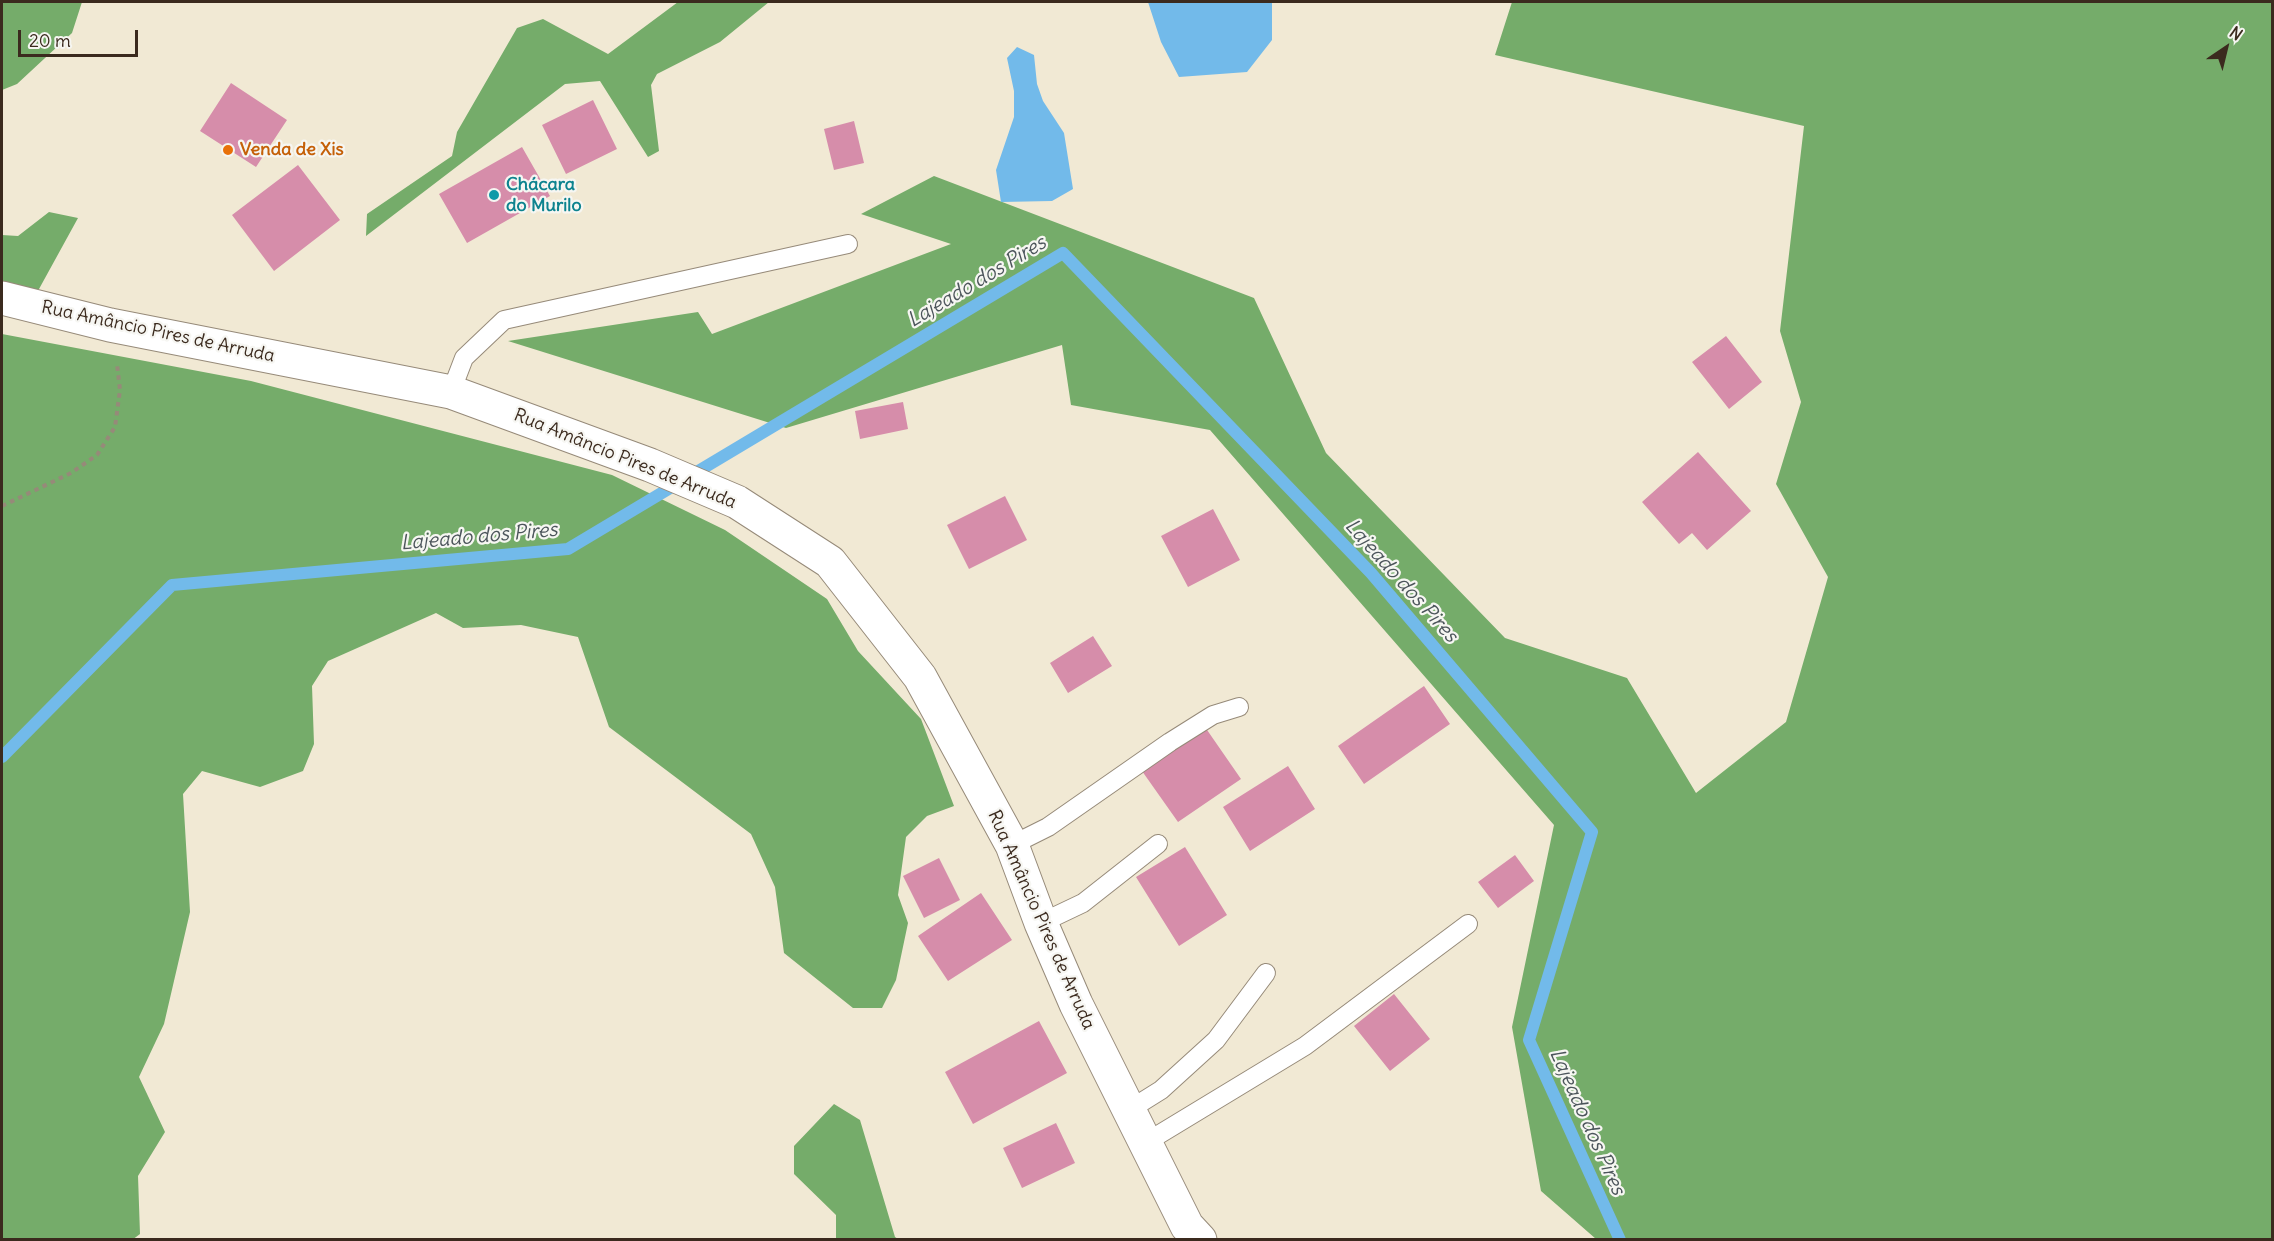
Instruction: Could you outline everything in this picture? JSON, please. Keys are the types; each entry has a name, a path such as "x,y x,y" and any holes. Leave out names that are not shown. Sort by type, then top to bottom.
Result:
{"street":[{"name":"Rua Amâncio Pires de Arruda","path":"2,298 110,325 451,392 650,465 737,502 830,562 920,677 1012,845 1041,923 1076,1004 1187,1226 1200,1239"}],"lane":[{"path":"451,392 464,358 504,320 848,244"},
{"path":"1012,845 1048,827 1170,742 1213,715 1239,707"},
{"path":"1041,923 1083,903 1158,844"},
{"path":"1145,1143 1305,1046 1468,924"},
{"path":"1129,1110 1161,1090 1216,1040 1266,973"}],"path":[{"path":"2,506 71,473 98,455 115,427 120,390 110,325"}],"green space":[{"path":"2,2 82,2 72,33 17,84 2,90"},
{"path":"678,2 769,2 720,42 657,74 651,85 659,151 648,157 600,81 565,84 366,236 367,214 452,156 457,132 517,28 543,19 608,54"},
{"path":"1512,2 2272,2 2272,1239 1596,1239 1541,1191 1512,1027 1554,825 1210,430 1071,405 1062,345 786,428 508,341 698,312 712,334 951,244 861,214 934,176 1254,298 1326,453 1505,638 1627,678 1696,793 1786,722 1828,577 1776,484 1801,402 1780,331 1804,126 1495,55"},
{"path":"49,212 78,218 39,289 24,293 2,281 2,235 18,236"},
{"path":"2,334 251,381 612,475 725,530 827,599 858,651 921,719 954,806 927,816 906,837 898,895 908,923 896,980 882,1008 853,1008 784,953 775,887 751,834 609,727 578,637 521,625 463,628 436,613 328,661 312,686 314,744 303,771 260,787 202,771 183,794 190,912 164,1024 139,1077 165,1132 138,1176 140,1234 132,1240 2,1239"},
{"path":"834,1104 860,1120 895,1237 898,1239 836,1239 836,1215 794,1174 794,1146"}],"water":[{"path":"1148,2 1272,2 1272,40 1247,72 1179,77 1161,42"},
{"path":"1017,47 1034,55 1037,84 1043,101 1064,133 1073,189 1052,201 1001,202 996,170 1014,117 1014,91 1007,58"}],"building":[{"path":"231,83 287,120 256,167 200,131"},
{"path":"593,100 617,149 566,174 542,125"},
{"path":"854,121 864,163 834,170 824,129"},
{"name":"Chácara do Murilo","path":"522,147 550,196 467,243 439,194"},
{"path":"298,165 340,220 274,271 232,215"},
{"path":"1726,336 1762,382 1729,409 1692,362"},
{"path":"903,402 908,429 860,439 855,411"},
{"path":"1698,452 1751,511 1707,550 1692,533 1679,544 1642,502"},
{"path":"1005,496 1027,540 969,569 947,525"},
{"path":"1213,509 1240,560 1188,587 1161,536"},
{"path":"1093,636 1112,666 1068,693 1050,663"},
{"path":"1424,686 1450,724 1364,784 1338,746"},
{"path":"1205,727 1241,779 1178,822 1142,771"},
{"path":"1288,766 1315,809 1250,851 1223,807"},
{"path":"1185,847 1227,915 1179,946 1136,877"},
{"path":"1515,855 1534,881 1498,908 1478,882"},
{"path":"939,858 960,900 924,918 903,876"},
{"path":"981,893 1012,940 948,981 918,936"},
{"path":"1394,994 1430,1039 1390,1071 1354,1026"},
{"path":"1039,1021 1067,1073 973,1124 945,1072"},
{"path":"1056,1123 1075,1163 1022,1188 1003,1148"}],"waterway":[{"name":"Lajeado dos Pires","path":"2,757 172,585 568,549 1063,253 1371,573 1592,832 1529,1040 1620,1240"}],"place":[{"name":"Venda de Xis","path":"228,150"},
{"name":"Chácara do Murilo","path":"494,195"}]}
